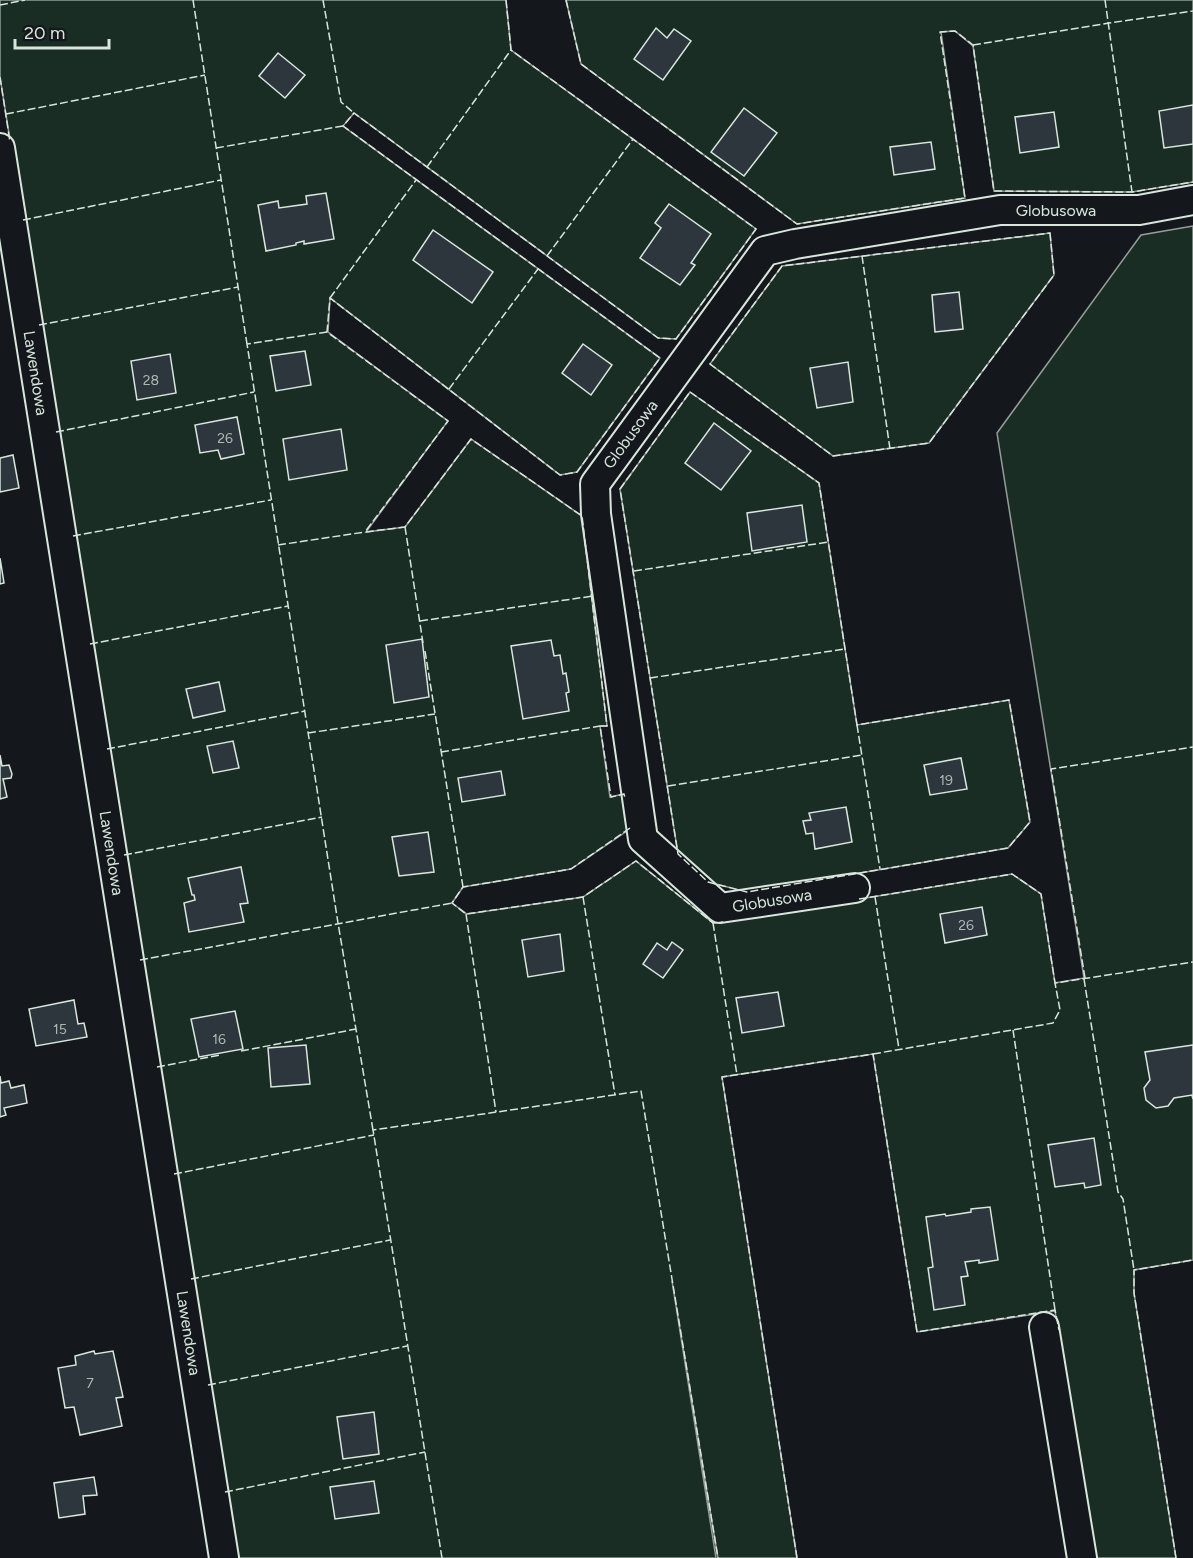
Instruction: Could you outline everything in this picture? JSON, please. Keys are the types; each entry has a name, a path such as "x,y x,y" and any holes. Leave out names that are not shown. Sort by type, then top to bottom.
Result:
{"street":[{"name":"Lawendowa","path":"0,148 224,1558"},
{"name":"Globusowa","path":"855,888 720,908 643,839 596,514 594,484 765,251 1000,210 1139,210 1193,200"},
{"path":"1044,1327 1082,1558"}],"green space":[{"path":"0,0 506,0 511,50 756,229 676,339 658,338 354,113 343,126 660,358 577,472 560,475 330,298 328,332 448,421 366,532 405,527 471,439 582,516 607,726 600,726 610,797 624,794 630,829 571,869 463,887 452,903 467,914 583,897 636,861 713,923 1012,874 1041,894 1055,983 1084,978 997,433 1141,235 1193,226 1193,1260 1134,1270 1134,1293 1176,1558 1095,1558 1055,1311 917,1332 873,1054 722,1077 797,1558 718,1558 672,1281 716,1558 236,1558 0,77"},
{"path":"566,0 1193,0 1193,182 1132,192 994,191 973,46 955,31 941,32 965,198 797,224 581,64"},
{"path":"1050,233 1054,275 929,443 833,456 710,364 782,266"},
{"path":"690,392 819,483 857,725 1009,700 1030,822 1008,848 747,892 708,882 678,854 620,489"}],"building":[{"path":"656,28 667,38 674,29 691,41 663,80 634,59"},
{"path":"278,53 305,75 285,98 259,76"},
{"path":"1193,105 1193,144 1164,148 1159,111"},
{"path":"744,108 777,133 744,176 711,152"},
{"path":"1054,112 1059,147 1020,153 1015,117"},
{"path":"931,142 935,169 894,175 890,147"},
{"path":"326,193 334,239 304,244 304,241 296,245 266,251 258,205 278,201 279,208 307,204 306,196"},
{"path":"669,204 711,234 691,263 695,265 680,285 640,258 661,228 655,223"},
{"path":"433,230 493,272 472,303 413,260"},
{"path":"959,292 963,329 935,332 932,295"},
{"path":"583,344 612,365 591,395 562,373"},
{"path":"305,351 311,385 276,391 270,356"},
{"path":"170,354 176,393 137,400 131,361"},
{"path":"848,362 853,402 817,408 810,368"},
{"path":"237,417 244,454 221,459 218,450 200,453 195,425"},
{"path":"714,423 751,451 721,490 685,463"},
{"path":"341,429 347,470 289,480 283,439"},
{"path":"13,455 19,488 0,492 0,458"},
{"path":"802,505 807,542 752,551 747,513"},
{"path":"0,558 4,583 0,584"},
{"path":"422,639 429,697 394,703 386,645"},
{"path":"551,640 554,656 560,655 563,674 566,673 569,711 523,719 511,646"},
{"path":"219,682 225,711 193,718 186,689"},
{"path":"233,741 239,768 213,773 207,746"},
{"path":"0,755 2,766 9,765 12,774 11,778 3,779 7,797 0,799"},
{"path":"961,758 967,789 930,795 924,765"},
{"path":"501,771 505,795 462,802 458,778"},
{"path":"846,807 852,842 815,849 813,833 806,834 803,821 811,820 809,813"},
{"path":"428,832 434,872 399,876 392,837"},
{"path":"241,867 248,903 240,904 244,922 189,932 184,903 195,900 188,878"},
{"path":"982,907 987,935 945,943 940,914"},
{"path":"560,934 564,971 528,977 522,940"},
{"path":"672,942 683,950 663,978 643,964 657,943 667,950"},
{"path":"778,992 784,1026 742,1033 736,998"},
{"path":"74,1000 78,1024 84,1023 87,1037 36,1046 29,1009"},
{"path":"235,1011 243,1049 199,1057 191,1019"},
{"path":"306,1045 310,1084 271,1087 268,1048"},
{"path":"1193,1045 1193,1099 1192,1095 1174,1098 1168,1106 1156,1108 1146,1100 1144,1088 1150,1080 1145,1052"},
{"path":"0,1076 1,1083 9,1081 11,1088 24,1085 27,1103 4,1108 6,1115 0,1117"},
{"path":"1094,1138 1101,1185 1085,1188 1084,1183 1055,1187 1048,1145"},
{"path":"990,1207 998,1260 979,1263 979,1260 965,1262 968,1276 961,1277 965,1305 934,1310 928,1268 933,1267 926,1217 945,1214 946,1216 971,1212 971,1209"},
{"path":"94,1351 95,1354 113,1351 123,1397 116,1398 122,1426 80,1435 74,1407 65,1408 58,1368 76,1365 75,1356"},
{"path":"374,1412 379,1454 343,1459 337,1417"},
{"path":"94,1477 97,1495 83,1496 85,1514 59,1518 54,1483"},
{"path":"374,1481 379,1513 335,1519 330,1487"}],"fence":[{"path":"0,5 25,0"},
{"path":"193,0 247,344"},
{"path":"323,0 341,102 354,113"},
{"path":"506,0 511,50 756,229 676,339 658,338 354,113 343,126 660,358 577,472 560,475 330,298 327,332 448,421 365,532 405,527 471,439 582,516 607,726 600,726 611,797 624,794 625,798"},
{"path":"566,0 581,64 797,224 965,198 940,32 955,31 973,45 994,191 1132,192 1193,182"},
{"path":"1105,0 1132,192"},
{"path":"973,45 1193,11"},
{"path":"427,167 511,50"},
{"path":"6,114 205,75"},
{"path":"0,77 10,142"},
{"path":"216,148 343,126"},
{"path":"547,256 633,139"},
{"path":"23,220 221,180"},
{"path":"330,298 416,180"},
{"path":"1050,233 1054,275 929,443 833,456 710,364 782,266 1050,233"},
{"path":"862,256 890,449"},
{"path":"449,389 538,269"},
{"path":"39,325 238,287"},
{"path":"327,332 247,344 373,1130"},
{"path":"56,432 254,392"},
{"path":"690,392 819,483 857,725 1009,700 1030,822 1008,848 747,892 708,882 678,854 620,489 690,392"},
{"path":"73,536 271,500"},
{"path":"405,527 423,643"},
{"path":"278,545 365,532"},
{"path":"634,571 829,542"},
{"path":"420,621 593,596"},
{"path":"90,644 288,606"},
{"path":"650,678 845,649"},
{"path":"425,651 463,887"},
{"path":"107,749 305,711"},
{"path":"308,733 435,714"},
{"path":"857,725 880,869"},
{"path":"441,752 600,726"},
{"path":"1085,978 1051,769 1193,747"},
{"path":"668,786 862,755"},
{"path":"124,855 322,817"},
{"path":"630,828 571,869 463,887 452,903 466,914 583,897 636,861 713,923 723,922"},
{"path":"859,899 1012,874 1041,894 1055,983 1193,962"},
{"path":"583,897 615,1095"},
{"path":"875,897 899,1049"},
{"path":"140,960 452,903"},
{"path":"466,914 496,1112"},
{"path":"713,923 737,1075"},
{"path":"1084,979 1118,1192 1123,1199 1134,1270"},
{"path":"873,1054 1053,1023 1060,1010 1055,983"},
{"path":"241,1051 356,1029"},
{"path":"1013,1030 1055,1310"},
{"path":"797,1558 722,1077 873,1054 917,1332 1055,1310 1059,1330"},
{"path":"157,1067 220,1055"},
{"path":"442,1558 373,1130 641,1091 718,1558"},
{"path":"174,1174 374,1135"},
{"path":"191,1279 390,1240"},
{"path":"1176,1558 1134,1293 1134,1270 1193,1260"},
{"path":"208,1385 407,1346"},
{"path":"225,1492 425,1452"}]}
